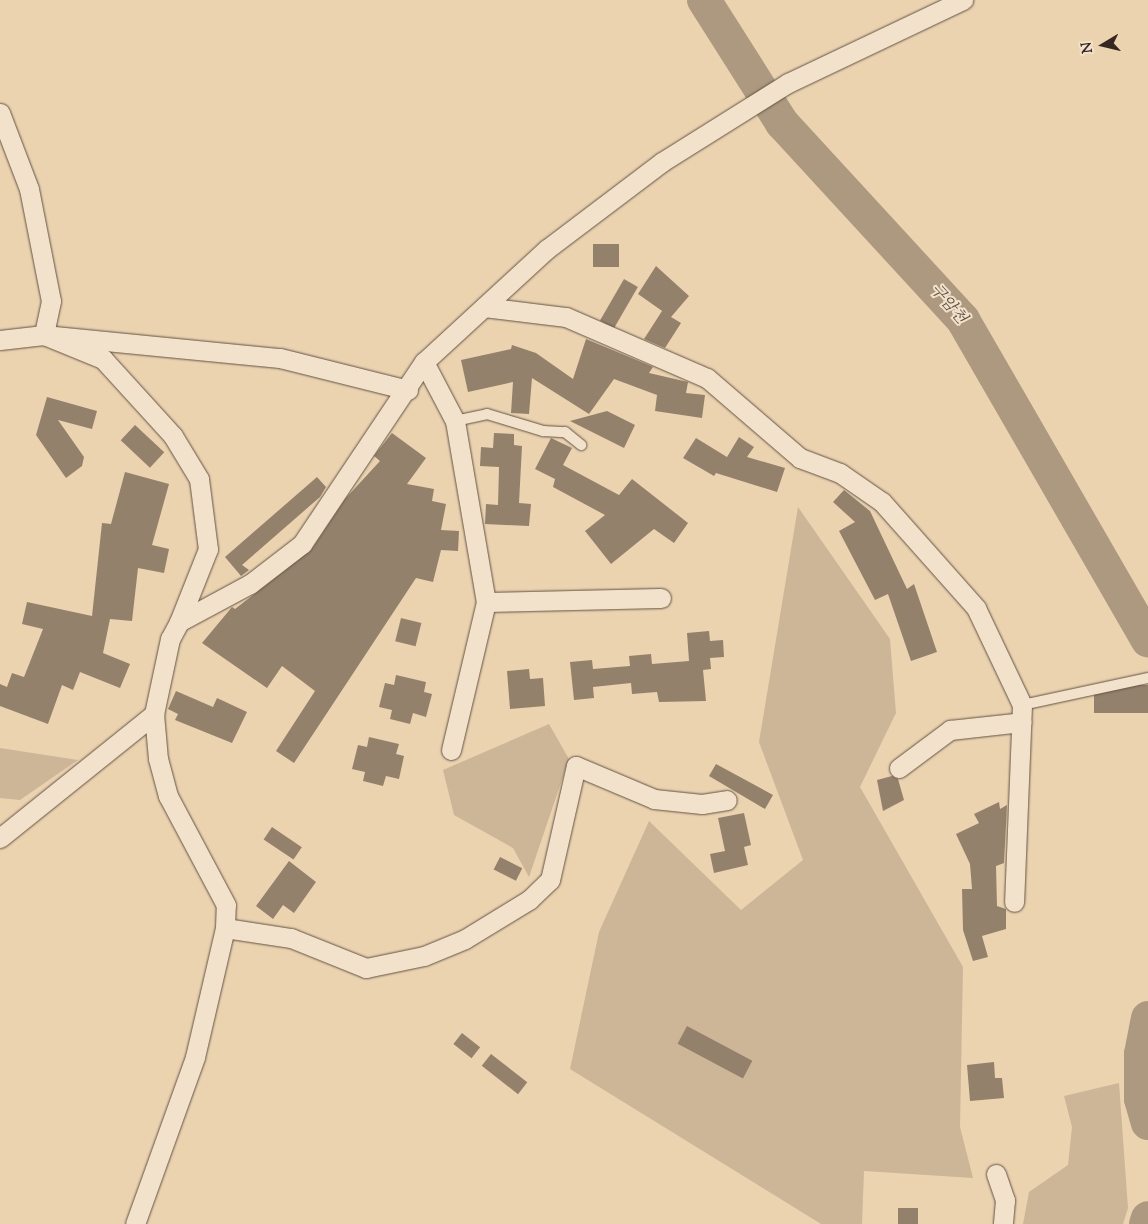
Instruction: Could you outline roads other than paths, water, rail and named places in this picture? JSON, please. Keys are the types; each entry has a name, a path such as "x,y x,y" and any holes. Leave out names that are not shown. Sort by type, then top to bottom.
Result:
{"street":[{"path":"179,622 250,584 302,544 408,390 424,362 547,249 662,162 788,83 963,0"},
{"path":"0,113 31,198 51,301 44,334"},
{"path":"484,307 566,317 707,378 800,458 840,474 882,502 976,608 1022,714 1014,902"},
{"path":"44,334 103,359 173,436 199,480 208,548 179,622 170,639 154,714 158,759 168,796 223,898 225,928 195,1057 136,1224"},
{"path":"0,340 44,334 280,358 408,390"},
{"path":"424,362 455,420 486,602 450,750"},
{"path":"486,602 662,598"},
{"path":"0,838 154,714"},
{"path":"899,768 950,730 1022,714"},
{"path":"225,928 291,938 366,968 424,956 465,939 529,900 550,880 576,766 654,799 702,804 727,800"},
{"path":"996,1174 1005,1200 1003,1224"}],"lane":[{"path":"455,420 487,414 543,431 565,432 581,445"},
{"path":"1022,714 1148,678"}],"waterway":[{"name":"구암천","path":"704,0 782,123 963,320 1148,640"},
{"name":"구암천","path":"1148,1018 1141,1054 1141,1099 1148,1123"},
{"name":"구암천","path":"1143,1043 1148,1043"},
{"name":"구암천","path":"1146,1224 1148,1218"}]}
